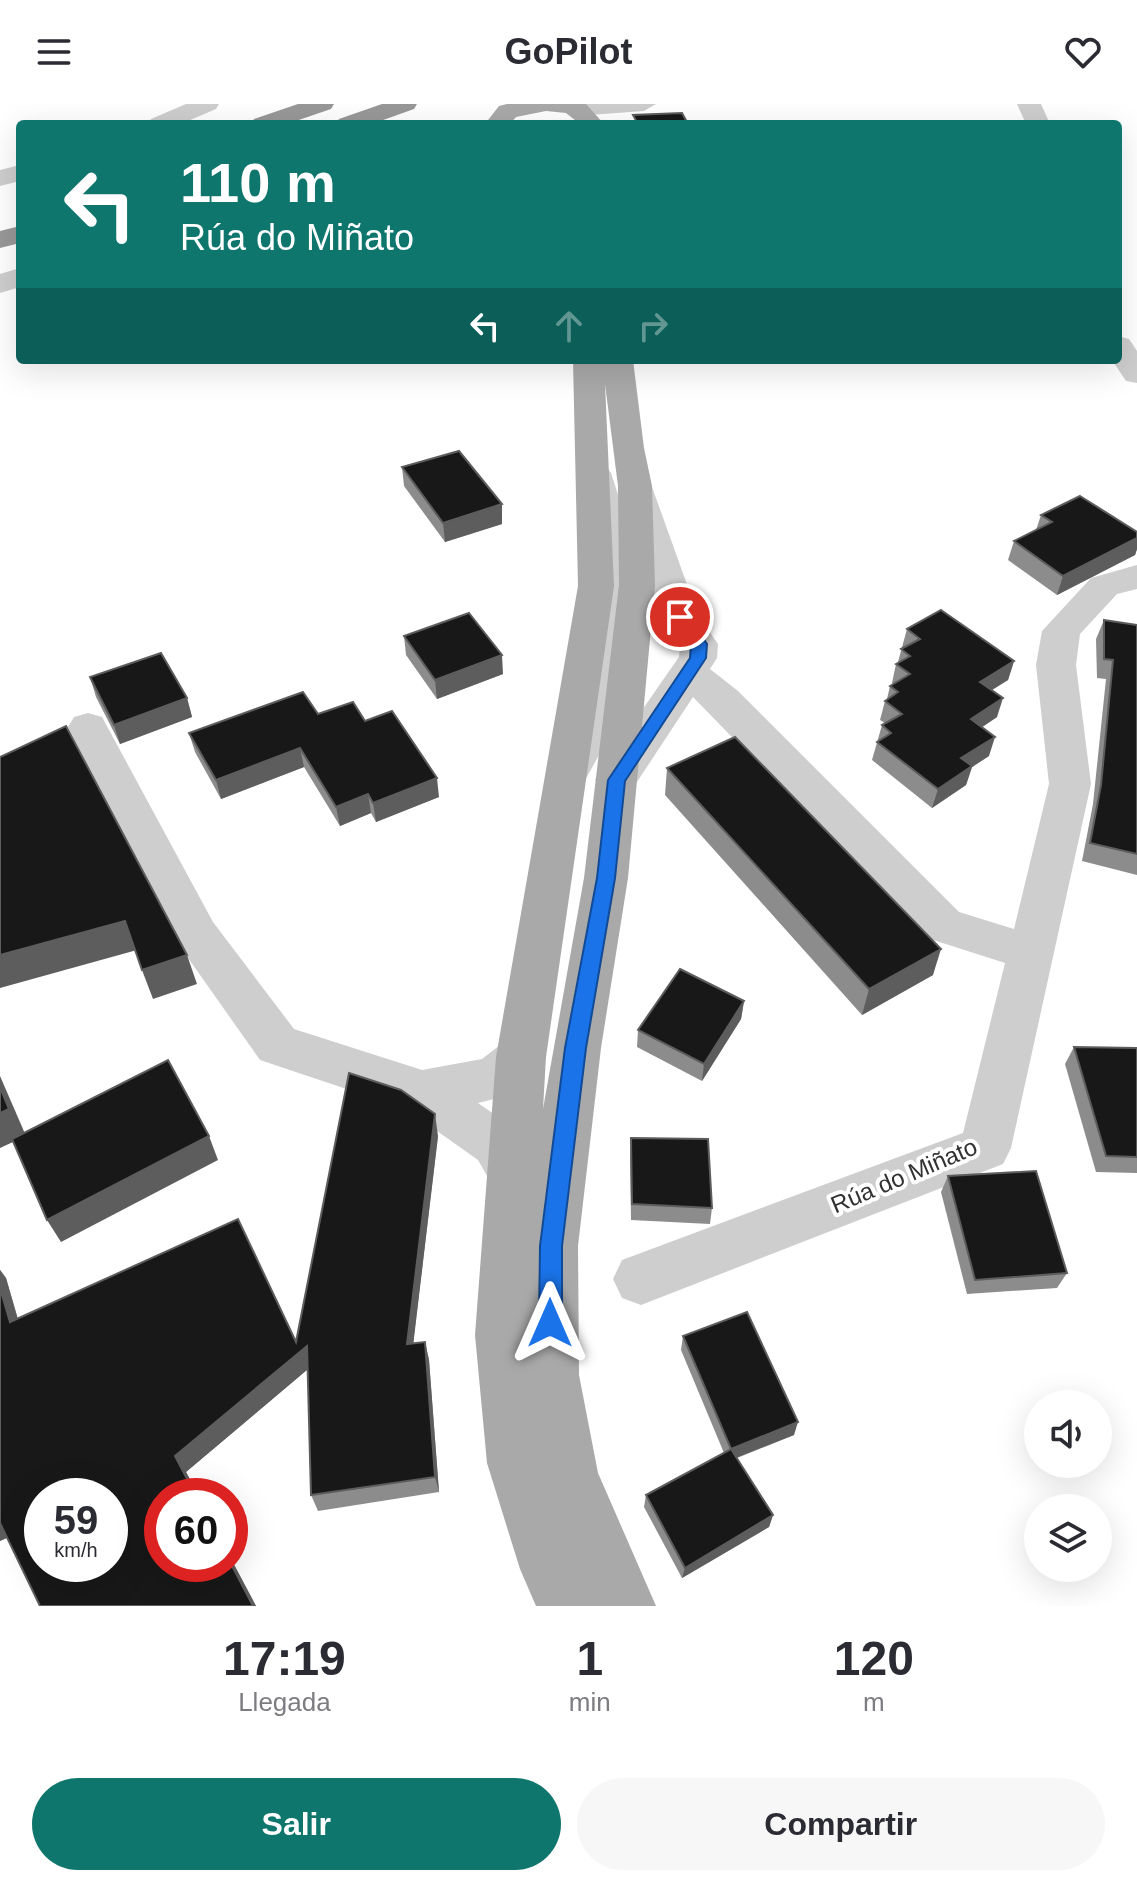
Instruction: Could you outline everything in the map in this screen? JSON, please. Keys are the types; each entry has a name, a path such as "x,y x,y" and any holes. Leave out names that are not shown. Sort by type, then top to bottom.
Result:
{"highway":[{"path":"275,120 322,104"},
{"path":"359,120 405,104"}],"main road":[{"path":"499,120 518,106 546,104 576,112"},
{"path":"569,1606 551,1569 517,1463 503,1335 521,1057 596,586 588,364"},
{"path":"618,364 627,448 635,486 637,585 623,613 616,679 616,780 606,878 576,1048 551,1246 550,1375 568,1473 600,1558 624,1606"}],"street":[{"path":"169,120 207,104"},
{"path":"576,112 605,112 644,104"},
{"path":"1122,351 1137,374"},
{"path":"592,467 615,541 623,613 680,617"},
{"path":"616,780 689,673 698,658 699,644 680,617 635,486"},
{"name":"Rúa do Miñato","path":"641,1279 985,1148 1070,784 1056,665 1061,631 1104,586 1137,577"},
{"path":"567,775 597,722 616,679 664,680 689,673"},
{"path":"689,673 724,701 943,925 1031,953"},
{"path":"88,727 197,935 277,1045 422,1092 496,1144 512,1171"},
{"path":"422,1092 494,1078 521,1057"}],"building":[{"path":"682,113 686,120 636,120 633,115"},
{"path":"459,451 502,504 443,523 402,467"},
{"path":"1080,496 1137,532 1137,538 1063,576 1014,541 1052,522 1041,515"},
{"path":"941,610 1014,661 980,682 1003,698 971,719 995,737 961,758 972,766 938,789 877,742 891,733 882,725 902,714 885,701 898,692 890,686 910,674 896,664 910,656 901,649 920,639 907,629"},
{"path":"469,613 502,655 435,680 404,636"},
{"path":"1104,620 1137,625 1137,854 1090,843 1101,785 1113,660 1104,659"},
{"path":"161,653 187,698 114,725 90,677"},
{"path":"303,692 318,714 353,702 365,721 392,711 437,778 373,803 368,794 336,807 300,748 216,780 189,733"},
{"path":"66,726 187,955 142,970 125,921 0,955 0,757"},
{"path":"735,737 941,949 869,989 667,768"},
{"path":"680,969 744,1001 704,1064 638,1030"},
{"path":"1074,1047 1137,1048 1137,1157 1106,1156"},
{"path":"168,1060 209,1136 47,1220 12,1139"},
{"path":"349,1073 401,1090 435,1114 407,1344 425,1342 435,1477 311,1495 307,1346 175,1456 187,1478 144,1478 144,1582 240,1582 253,1606 40,1606 28,1582 128,1582 128,1478 24,1478 24,1573 0,1523 0,1288 10,1322 238,1219 296,1342"},
{"path":"0,1087 9,1109 0,1113"},
{"path":"631,1138 708,1139 712,1208 632,1204"},
{"path":"1036,1171 1067,1273 975,1280 948,1176"},
{"path":"747,1312 798,1422 731,1449 683,1336"},
{"path":"731,1449 773,1515 685,1568 646,1495"}],"route":[{"path":"550,1323 551,1246 576,1048 606,878 616,780 634,758 698,658 699,644 680,617"}]}
